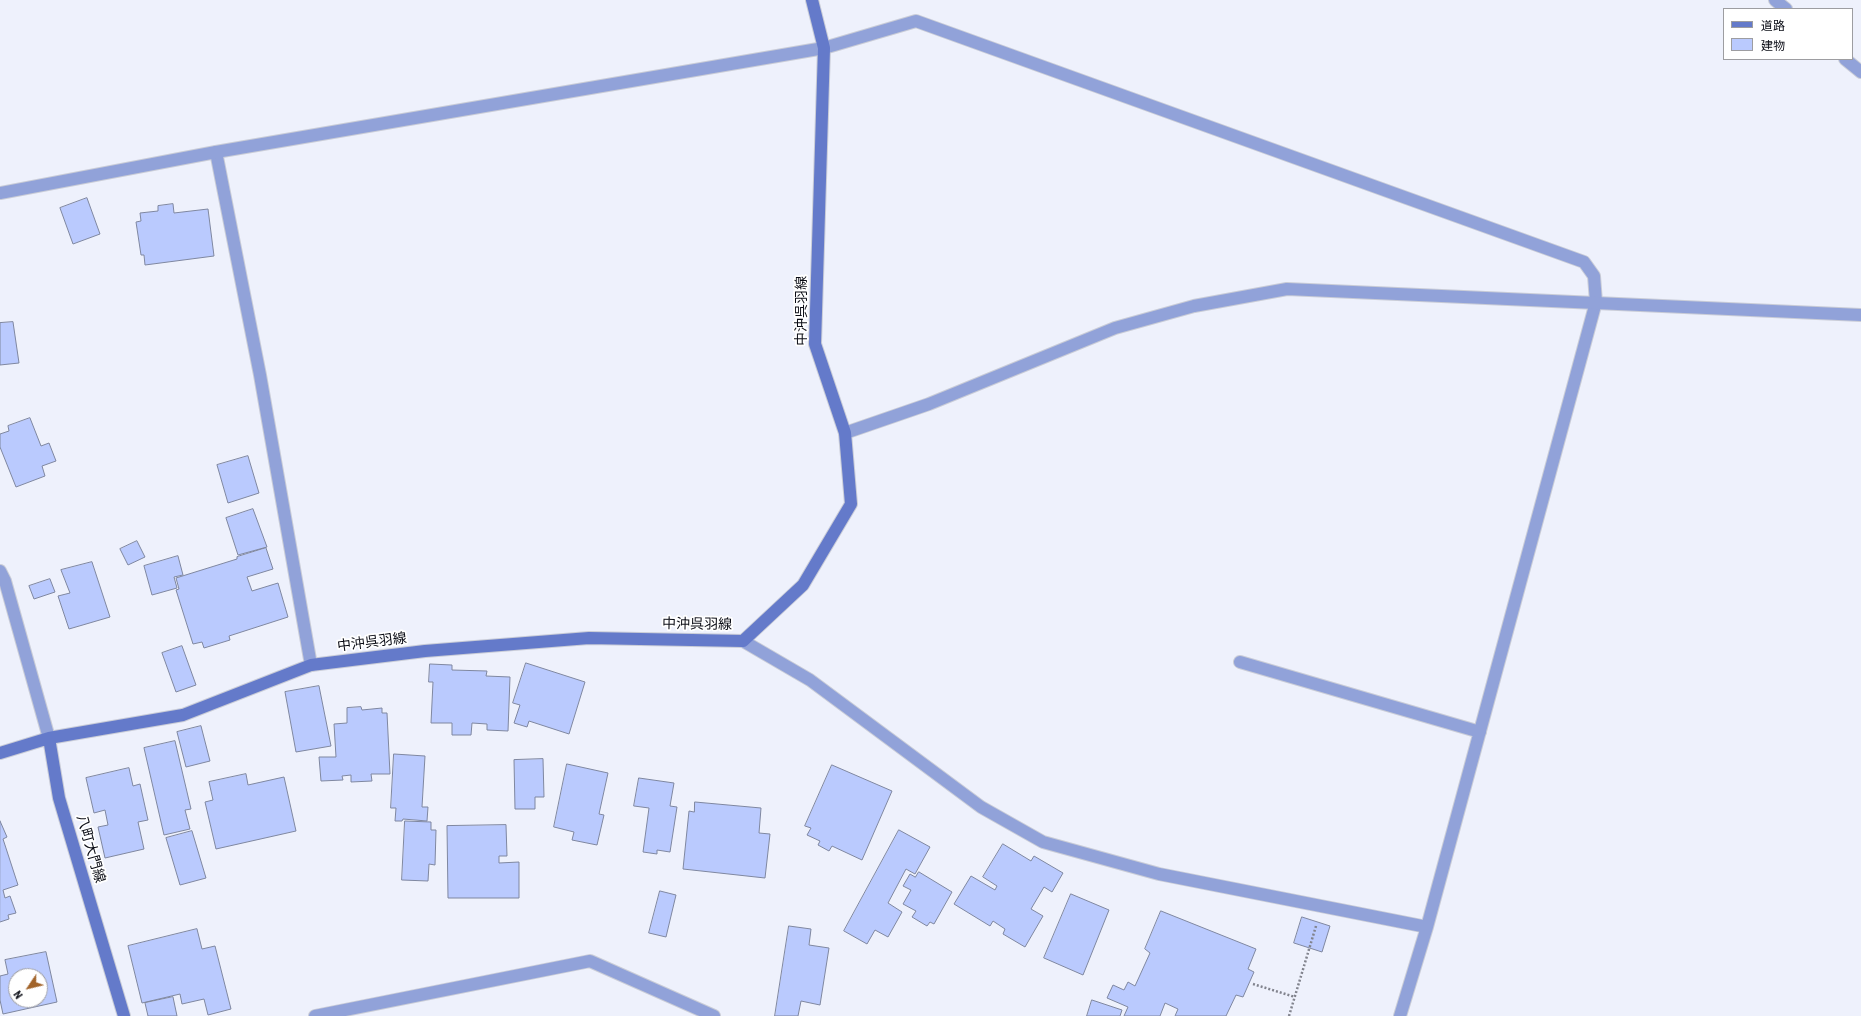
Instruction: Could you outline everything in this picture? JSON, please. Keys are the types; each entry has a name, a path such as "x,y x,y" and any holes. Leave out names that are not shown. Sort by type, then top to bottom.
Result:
{"main road":[{"name":"中沖呉羽線","path":"49,738 183,715 311,665 425,651 589,638 743,641 803,585 851,504 845,433 815,344 824,48 812,0"},
{"path":"0,753 49,738"},
{"name":"八町大門線","path":"49,738 59,798 124,1016"}],"street":[{"path":"1775,0 1785,8"},
{"path":"0,193 216,152 824,48 916,21 1584,262 1594,276 1596,302 1427,927 1400,1016"},
{"path":"1846,60 1861,72"},
{"path":"216,152 260,375 311,665"},
{"path":"845,433 929,404 1115,328 1194,306 1287,289 1861,315"},
{"path":"0,571 5,582 49,738"},
{"path":"743,641 810,680 982,807 1043,842 1159,874 1427,927"},
{"path":"1240,662 1480,732"},
{"path":"315,1016 590,961 714,1016"}],"path":[{"path":"1289,1016 1322,906"},
{"path":"1253,984 1295,998"}],"building":[{"path":"87,198 100,234 73,244 60,208"},
{"path":"173,204 174,213 208,209 214,256 145,265 144,255 141,255 136,222 141,221 140,213 158,211 158,206"},
{"path":"13,322 19,363 0,365 0,323"},
{"path":"30,418 41,446 49,443 56,461 42,466 45,476 16,487 0,447 0,434 9,431 8,426"},
{"path":"248,456 259,493 228,503 217,465"},
{"path":"253,509 267,547 238,555 226,518"},
{"path":"137,541 145,557 128,565 120,549"},
{"path":"266,548 273,569 247,577 252,591 278,583 288,617 229,636 230,640 204,648 202,642 193,644 176,590 179,589 176,578 237,559 237,557"},
{"path":"178,556 183,575 174,577 177,588 152,595 144,566"},
{"path":"92,562 110,617 69,629 58,596 70,593 61,570"},
{"path":"50,579 55,592 34,599 29,586"},
{"path":"182,646 196,685 176,692 162,653"},
{"path":"526,663 585,682 569,734 529,721 527,727 514,723 520,705 513,703"},
{"path":"430,664 452,665 452,670 487,671 486,676 510,677 508,731 487,730 487,724 472,723 471,735 452,735 452,723 431,723 433,682 429,682"},
{"path":"319,686 331,746 296,752 285,692"},
{"path":"361,707 362,710 382,708 382,713 387,713 390,774 371,774 372,781 351,782 351,775 342,776 343,780 321,781 319,757 336,757 334,724 347,723 347,708"},
{"path":"201,726 210,761 186,767 177,732"},
{"path":"175,741 191,809 185,810 190,829 164,835 144,748"},
{"path":"394,754 425,756 422,807 428,807 427,821 403,819 402,821 395,821 396,808 391,808"},
{"path":"543,759 544,797 535,797 535,809 515,809 514,760"},
{"path":"567,764 608,773 599,814 604,815 597,845 572,840 574,832 554,827"},
{"path":"832,765 892,791 862,860 832,846 829,851 818,845 820,841 807,835 811,828 805,826"},
{"path":"129,768 133,786 140,784 148,820 138,822 144,849 105,858 98,827 108,825 105,810 94,813 86,778"},
{"path":"246,774 248,785 284,777 296,831 216,849 205,802 213,800 209,782"},
{"path":"639,778 674,783 670,806 677,807 670,852 657,850 657,854 643,852 649,808 634,806"},
{"path":"695,802 761,808 759,833 770,834 765,878 683,869 689,811 694,812"},
{"path":"0,821 7,837 3,839 18,885 3,890 5,898 10,896 16,913 8,915 9,919 0,922"},
{"path":"405,821 431,822 431,830 436,830 435,865 429,864 428,881 402,880"},
{"path":"506,825 507,856 499,856 499,863 519,862 519,898 448,898 447,826"},
{"path":"899,830 930,847 915,874 906,869 888,903 902,912 888,937 875,930 867,944 844,931"},
{"path":"192,831 206,878 180,885 166,838"},
{"path":"1003,844 1031,861 1034,856 1063,873 1052,892 1044,887 1031,909 1043,916 1025,947 1003,934 1005,929 993,921 990,926 954,904 971,876 995,890 997,886 983,877"},
{"path":"919,872 952,892 934,924 930,922 927,926 912,917 916,911 903,904 911,890 903,886 910,874 915,877"},
{"path":"660,891 676,895 666,937 649,933"},
{"path":"1071,894 1109,910 1083,975 1044,958"},
{"path":"1161,911 1256,949 1248,969 1254,972 1243,997 1236,995 1226,1016 1175,1016 1178,1009 1165,1003 1160,1016 1124,1016 1128,1007 1107,998 1113,985 1124,990 1128,982 1135,986 1150,953 1145,949"},
{"path":"1302,917 1330,926 1322,952 1294,943"},
{"path":"789,926 811,929 809,945 829,948 820,1005 801,1001 798,1016 775,1016"},
{"path":"197,929 202,949 215,946 231,1009 208,1015 204,999 182,1004 180,994 142,1003 128,946"},
{"path":"46,952 57,1002 48,1004 48,968 8,968 8,974 5,960"},
{"path":"8,974 8,1008 30,1008 3,1014 0,1000 0,976"},
{"path":"173,997 177,1016 148,1016 145,1003"},
{"path":"1092,1000 1122,1010 1120,1016 1087,1016"}]}
